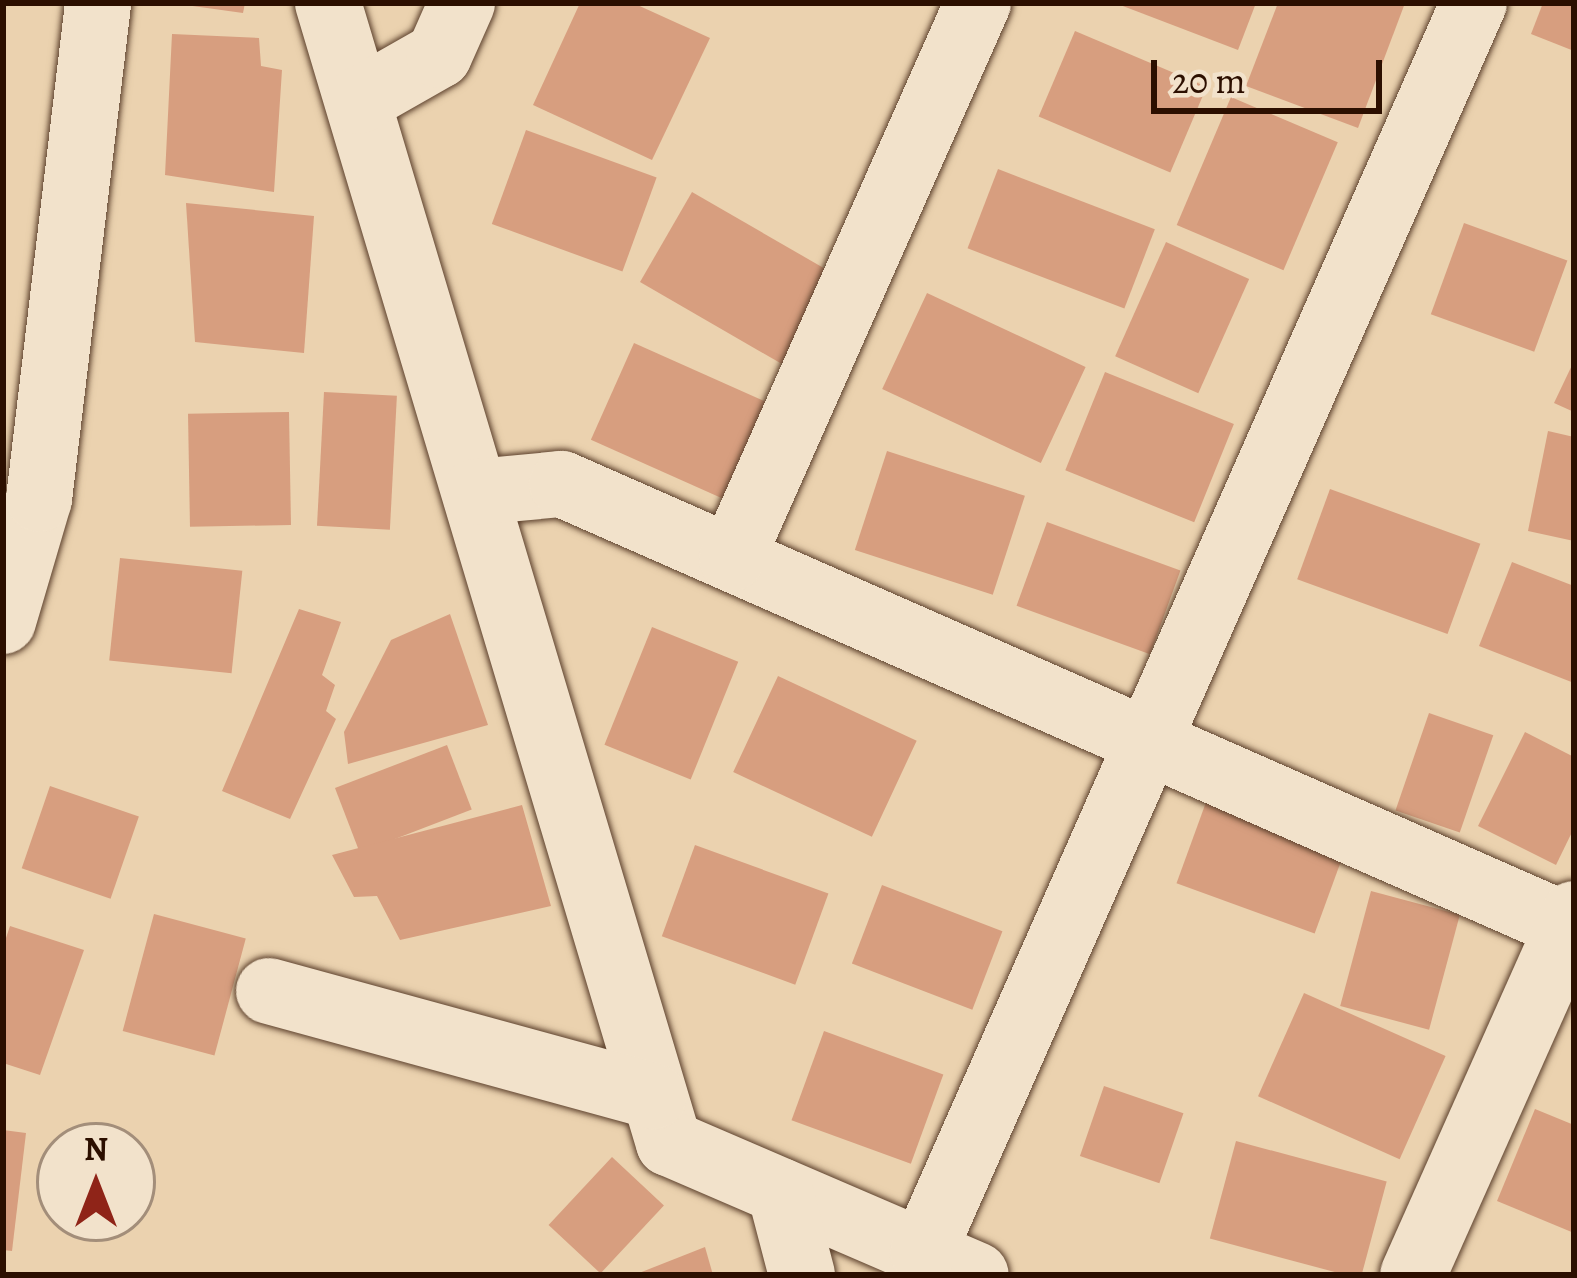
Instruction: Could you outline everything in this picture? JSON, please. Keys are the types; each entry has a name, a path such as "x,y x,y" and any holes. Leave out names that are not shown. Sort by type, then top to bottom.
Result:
{"street":[{"path":"3,621 39,499 98,3"},
{"path":"328,3 669,1143 950,1264 1148,741 1474,3"},
{"path":"358,101 439,55 462,3"},
{"path":"732,558 978,3"},
{"path":"475,492 562,484 1572,924 1413,1275"},
{"path":"269,991 654,1096"},
{"path":"780,1191 802,1275"}],"building":[{"path":"171,3 245,3 243,13"},
{"path":"580,3 633,3 710,38 652,160 533,105"},
{"path":"1115,3 1256,3 1238,50"},
{"path":"1278,3 1405,3 1358,128 1246,86"},
{"path":"1543,3 1574,3 1574,51 1531,34"},
{"path":"1075,31 1207,87 1170,172 1039,117"},
{"path":"172,34 259,38 261,66 282,70 274,192 165,175"},
{"path":"1231,97 1338,142 1283,270 1177,225"},
{"path":"526,130 657,178 622,272 492,224"},
{"path":"998,169 1155,229 1124,309 968,248"},
{"path":"692,192 841,278 789,368 640,282"},
{"path":"186,203 314,216 304,353 195,342"},
{"path":"1464,223 1567,261 1534,352 1431,314"},
{"path":"1166,242 1249,279 1198,393 1115,356"},
{"path":"927,293 1086,367 1041,463 882,389"},
{"path":"634,343 777,407 734,504 591,440"},
{"path":"1574,361 1574,412 1554,403"},
{"path":"1105,372 1234,424 1194,522 1065,470"},
{"path":"324,392 397,396 390,530 317,526"},
{"path":"289,412 291,525 190,527 188,414"},
{"path":"1548,431 1574,437 1574,541 1528,531"},
{"path":"887,451 1025,496 993,595 855,550"},
{"path":"1330,489 1480,544 1448,634 1297,579"},
{"path":"1047,522 1180,571 1150,654 1017,606"},
{"path":"120,558 242,571 232,673 109,660"},
{"path":"1512,562 1574,586 1574,683 1479,646"},
{"path":"299,609 341,622 322,675 335,685 326,711 336,719 290,819 222,791"},
{"path":"450,614 488,725 348,764 344,732 391,640"},
{"path":"652,627 738,662 691,780 604,745"},
{"path":"778,676 917,741 872,837 733,772"},
{"path":"1429,713 1493,735 1460,833 1395,810"},
{"path":"1525,732 1574,757 1574,828 1556,865 1478,826"},
{"path":"447,745 472,809 360,852 335,788"},
{"path":"50,786 139,817 111,899 22,868"},
{"path":"1209,794 1347,844 1315,934 1177,883"},
{"path":"522,805 551,906 400,940 377,896 354,897 332,855"},
{"path":"695,845 828,894 795,985 662,936"},
{"path":"882,885 1002,931 972,1010 852,963"},
{"path":"1371,891 1460,915 1429,1030 1340,1006"},
{"path":"154,914 246,939 214,1055 123,1031"},
{"path":"10,926 84,950 40,1075 3,1063 3,947"},
{"path":"1304,993 1446,1056 1400,1159 1258,1096"},
{"path":"824,1031 943,1074 911,1164 792,1120"},
{"path":"1104,1086 1183,1113 1159,1183 1080,1156"},
{"path":"1535,1109 1574,1125 1574,1233 1497,1201"},
{"path":"3,1130 26,1133 12,1251 3,1250"},
{"path":"1236,1141 1387,1181 1362,1275 1346,1275 1210,1239"},
{"path":"612,1157 664,1205 601,1273 549,1225"},
{"path":"705,1247 713,1275 634,1275"}]}
